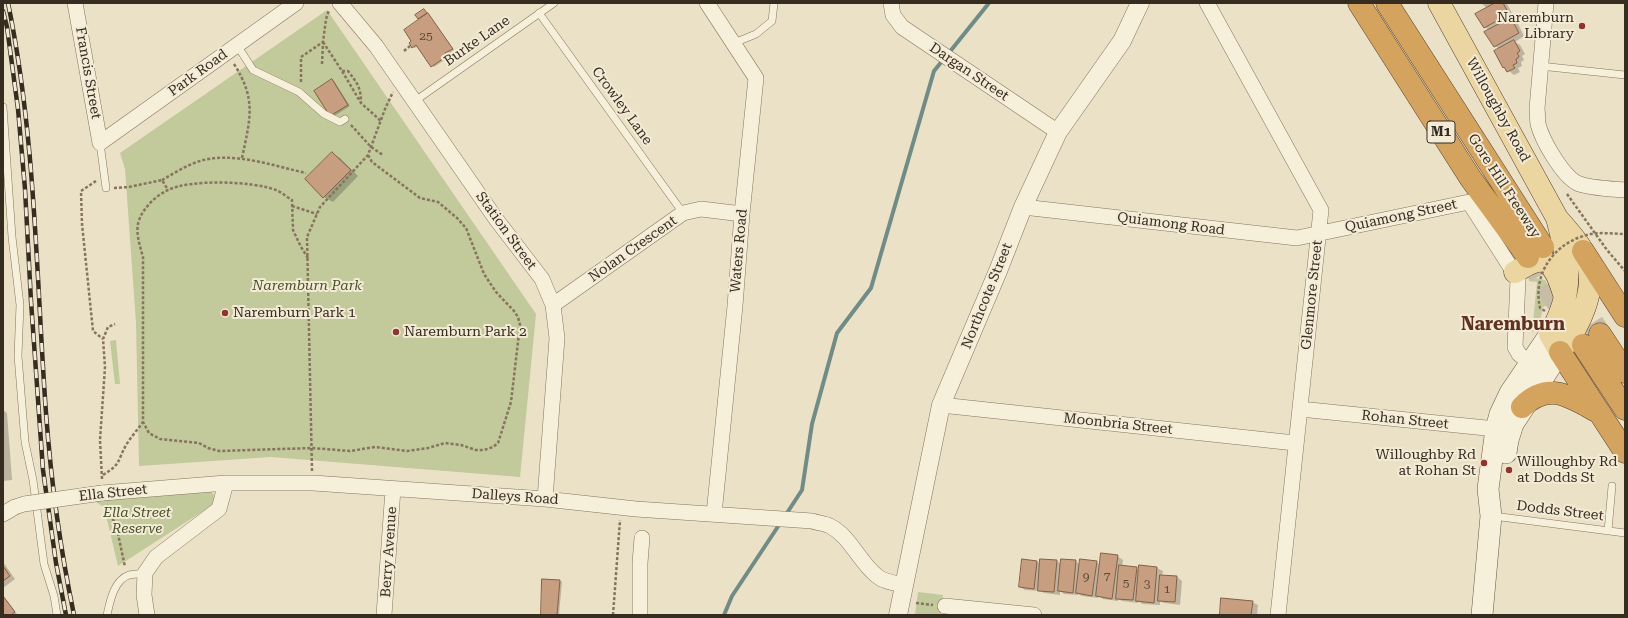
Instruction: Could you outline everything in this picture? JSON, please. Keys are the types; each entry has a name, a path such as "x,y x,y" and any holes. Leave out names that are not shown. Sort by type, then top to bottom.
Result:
{"highway":[{"name":"Gore Hill Freeway","path":"1359,3 1471,179 1529,259"},
{"name":"Gore Hill Freeway","path":"1387,3 1529,259"},
{"path":"1583,251 1625,316"},
{"path":"1625,372 1592,339 1625,409"},
{"path":"1555,343 1625,452"},
{"path":"1522,407 1535,396 1542,393 1556,392 1571,397 1598,411"}],"main road":[{"name":"Willoughby Road","path":"1439,3 1557,218 1583,251 1589,268 1589,282 1586,300 1578,325 1530,363 1504,406 1503,430 1488,488 1491,516 1482,615"},
{"name":"Willoughby Road","path":"1503,430 1522,407 1555,343 1559,316 1566,297 1568,266 1557,218"},
{"path":"1529,259 1534,262 1540,260 1552,266 1566,297"}],"street":[{"name":"Francis Street","path":"76,3 100,143"},
{"name":"Park Road","path":"100,143 296,3"},
{"name":"Waters Road","path":"707,3 756,78 714,514"},
{"name":"Dargan Street","path":"891,3 893,15 902,27 1058,132"},
{"name":"Northcote Street","path":"901,600 941,405 998,271 1022,207 1058,132 1122,41 1140,3"},
{"name":"Glenmore Street","path":"1207,3 1321,210 1278,615"},
{"path":"1546,3 1537,109 1538,124 1543,136 1568,176 1576,183 1625,190"},
{"name":"Station Street","path":"335,5 376,46 496,219 542,279 554,305 557,338 546,499"},
{"name":"Quiamong Street","path":"1319,234 1469,202 1529,259 1518,279 1519,285 1514,337 1515,347 1518,354 1530,363"},
{"name":"Quiamong Road","path":"1022,207 1297,238 1319,234"},
{"name":"Nolan Crescent","path":"554,305 683,213 701,209 742,214"},
{"name":"Moonbria Street","path":"941,405 1296,443"},
{"name":"Rohan Street","path":"1300,409 1503,430"},
{"path":"147,615 144,595 145,573 156,557 219,509 226,483"},
{"name":"Dalleys Road","path":"226,483 312,483 546,499 620,507 812,521 830,526 845,538 868,568 878,577 888,582 901,600"},
{"name":"Ella Street","path":"9,511 24,504 103,491 226,483"},
{"name":"Berry Avenue","path":"384,615 393,489"},
{"path":"640,615 640,563 642,538"},
{"path":"945,606 1034,615"}],"lane":[{"name":"Burke Lane","path":"415,101 554,3"},
{"path":"734,43 756,34 772,21 774,3"},
{"name":"Crowley Lane","path":"539,13 683,213"},
{"path":"232,49 254,70 299,92 324,114 340,122 345,119"},
{"path":"1540,66 1625,75"},
{"path":"3,107 12,237 20,305 18,356 25,442 33,480 44,564 54,596 57,615"},
{"path":"100,143 106,188"},
{"path":"1608,531 1612,486"},
{"name":"Dodds Street","path":"1491,516 1625,533"},
{"path":"107,615 111,599 122,579 128,575 145,573"}],"path":[{"path":"322,64 322,42 326,19 335,5"},
{"path":"322,42 342,71 361,103 381,120"},
{"path":"299,92 302,89 300,57 322,42"},
{"path":"404,51 410,46"},
{"path":"232,49 248,92 250,116 242,158"},
{"path":"342,71 348,71 355,80 361,92 361,103"},
{"path":"312,483 307,237 320,207 368,155 392,93 396,90"},
{"path":"345,119 371,146 383,155"},
{"path":"308,258 293,230 292,200 276,190 260,186 215,182 191,184 168,190 153,200 142,214 138,223 137,234 143,256 143,422 149,433 160,439 199,443 208,448 219,451 312,448 350,451 375,446 407,451 428,448 445,443 461,445 476,450 484,450 493,447 498,443 511,402 520,325 518,317 496,292 484,274 466,228 457,218 438,202 420,198 397,182 372,162 368,155"},
{"path":"106,188 129,187 162,180 198,162 214,158 242,158 306,173"},
{"path":"103,339 93,331 82,224 81,191 105,176"},
{"path":"162,180 168,190"},
{"path":"292,206 317,214"},
{"path":"1545,311 1540,308 1539,284 1546,264 1557,251 1573,240 1592,234 1625,234"},
{"path":"115,324 108,327 103,339 105,367 100,440 103,491 117,529 125,569 145,573"},
{"path":"102,475 114,468 126,446 143,422"},
{"path":"613,615 620,507"},
{"path":"901,600 945,606"}],"green space":[{"name":"Naremburn Park","path":"327,10 536,314 520,477 271,457 139,466 136,323 125,169 120,153"},
{"path":"1535,278 1545,280 1549,288 1548,305 1543,307 1540,321 1532,333 1537,282 1529,281 1529,279"},
{"path":"116,340 120,384 115,384 110,341"},
{"name":"Ella Street Reserve","path":"210,490 214,495 214,502 211,506 118,566 104,507 89,498"},
{"path":"918,592 943,595 941,615 915,615"}],"building":[{"path":"1495,3 1503,3 1509,14 1484,28 1475,14"},
{"path":"424,9 427,13 418,19 415,15"},
{"path":"428,13 453,49 445,53 447,56 431,67 416,45 412,48 409,43 411,41 404,30"},
{"path":"1511,18 1519,33 1494,47 1484,32"},
{"path":"1514,40 1520,51 1517,53 1519,56 1516,59 1517,63 1513,65 1515,68 1507,72 1504,67 1503,68 1494,51"},
{"path":"332,79 348,105 330,116 314,91"},
{"path":"332,152 351,170 323,198 305,179"},
{"path":"1101,553 1118,555 1112,599 1096,596"},
{"path":"1022,559 1037,561 1034,589 1019,587"},
{"path":"1040,559 1057,560 1054,592 1038,591"},
{"path":"1061,559 1076,560 1073,593 1058,591"},
{"path":"1080,559 1097,561 1092,596 1076,593"},
{"path":"1119,565 1137,567 1133,600 1116,599"},
{"path":"1139,565 1157,567 1154,603 1136,601"},
{"path":"3,566 10,576 3,581"},
{"path":"1160,575 1177,576 1175,602 1158,601"},
{"path":"542,579 560,580 557,615 541,615"},
{"path":"3,596 15,612 11,615 3,615"},
{"path":"1221,598 1253,601 1251,615 1220,615"}],"waterway":[{"path":"948,54 989,3"},
{"path":"785,516 802,490 812,424 837,333 871,288 934,71 943,60"},
{"path":"724,615 732,596 781,522"}],"tunnel":[{"path":"1528,257 1570,323"},
{"path":"1575,295 1600,334"}],"railway":[{"path":"8,3 17,54 30,156 46,413 51,464 60,540 74,615"},
{"path":"3,11 7,27 18,109 25,189 43,470 56,563 66,615"}],"place":[{"name":"Naremburn Library","path":"1582,26"},
{"name":"Naremburn Park 1","path":"225,313"},
{"name":"Naremburn Park 2","path":"396,332"},
{"name":"Willoughby Rd at Rohan St","path":"1484,463"},
{"name":"Willoughby Rd at Dodds St","path":"1509,470"}],"district":[{"name":"Naremburn","path":"1513,325"}]}
